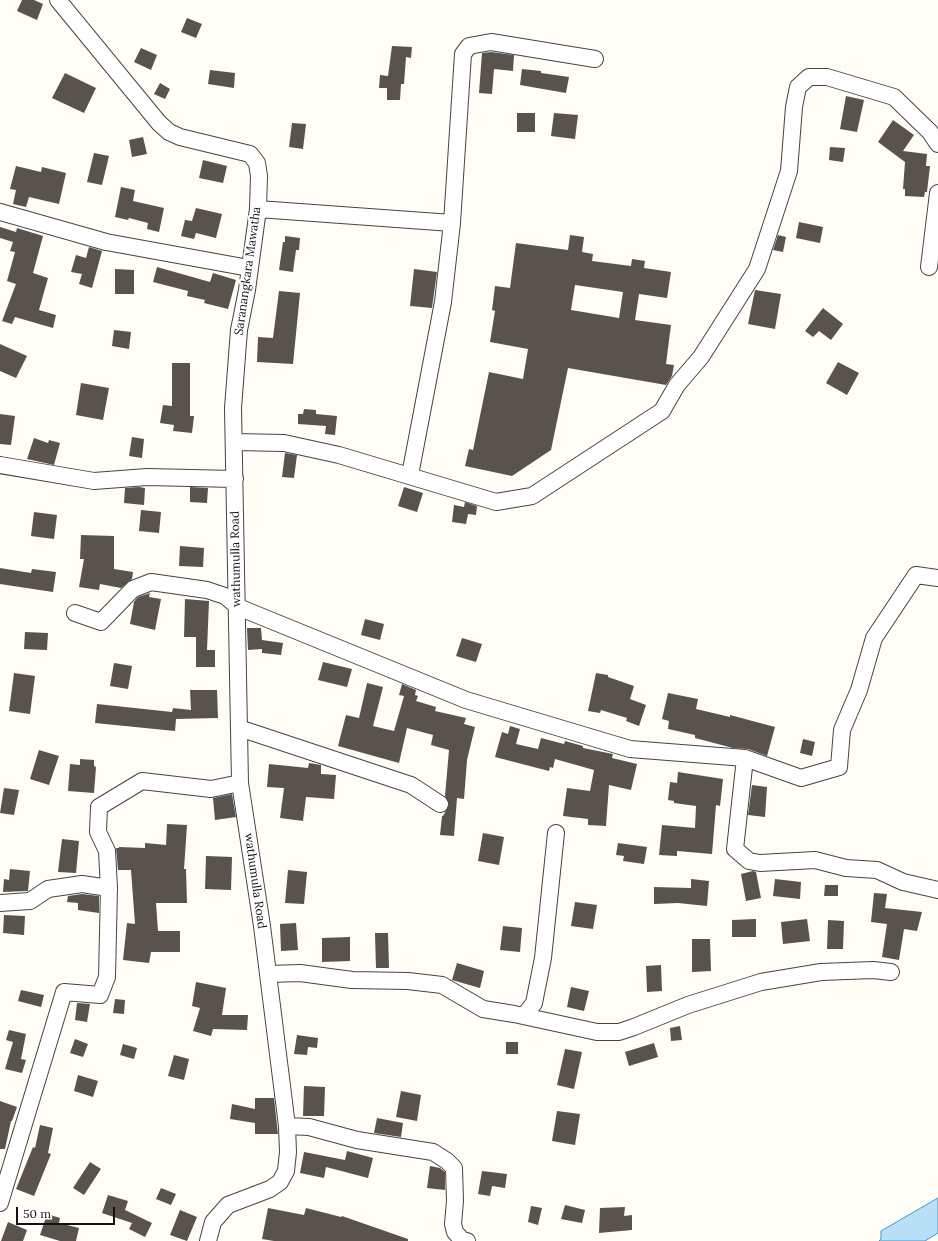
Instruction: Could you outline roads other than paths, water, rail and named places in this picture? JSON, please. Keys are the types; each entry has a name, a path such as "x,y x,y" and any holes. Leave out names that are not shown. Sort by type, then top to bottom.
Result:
{"street":[{"name":"Saranangkara Mawatha","path":"58,0 159,124 169,132 180,137 250,154 257,163 258,209 247,290 239,330 233,408 235,479"},
{"path":"410,475 443,302 452,223 463,54 469,46 491,42 594,58"},
{"path":"234,442 284,443 339,454 496,502 532,496 662,411 677,384 702,357 757,269 789,171 794,107 798,87 809,77 827,77 894,97 930,132 938,144"},
{"path":"929,267 938,193"},
{"path":"258,209 452,223"},
{"path":"0,212 106,242 249,268"},
{"path":"0,465 94,481 147,477 235,479"},
{"name":"wathumulla Road","path":"208,1241 213,1222 228,1204 270,1189 280,1182 286,1171 288,1152 287,1126 268,974 240,783 236,633 238,607 235,479"},
{"path":"75,613 101,622 133,589 151,582 207,590 225,596 238,607 474,703 630,749 745,758 802,778 839,767 842,730 859,690 874,638 916,575 938,578"},
{"path":"239,728 411,785 440,804"},
{"path":"745,758 735,849 748,861 760,863 815,860 846,868 877,870 903,882 938,890"},
{"path":"0,1203 64,992 100,995 107,977 109,888 107,851 98,832 99,807 142,781 211,789 240,783"},
{"path":"524,1016 534,1003 543,958 556,833"},
{"path":"0,903 30,901 48,889 82,884 109,888"},
{"path":"268,974 300,973 352,980 408,981 442,985 458,992 483,1009 524,1016 597,1032 619,1032 634,1028 688,1005 761,982 821,972 873,970 891,972"},
{"path":"287,1126 309,1128 357,1140 433,1152 447,1161 454,1168 454,1228 455,1232 462,1240 467,1241"}],"water":[{"path":"938,1198 938,1233 925,1241 879,1241 881,1239 881,1231"}]}
